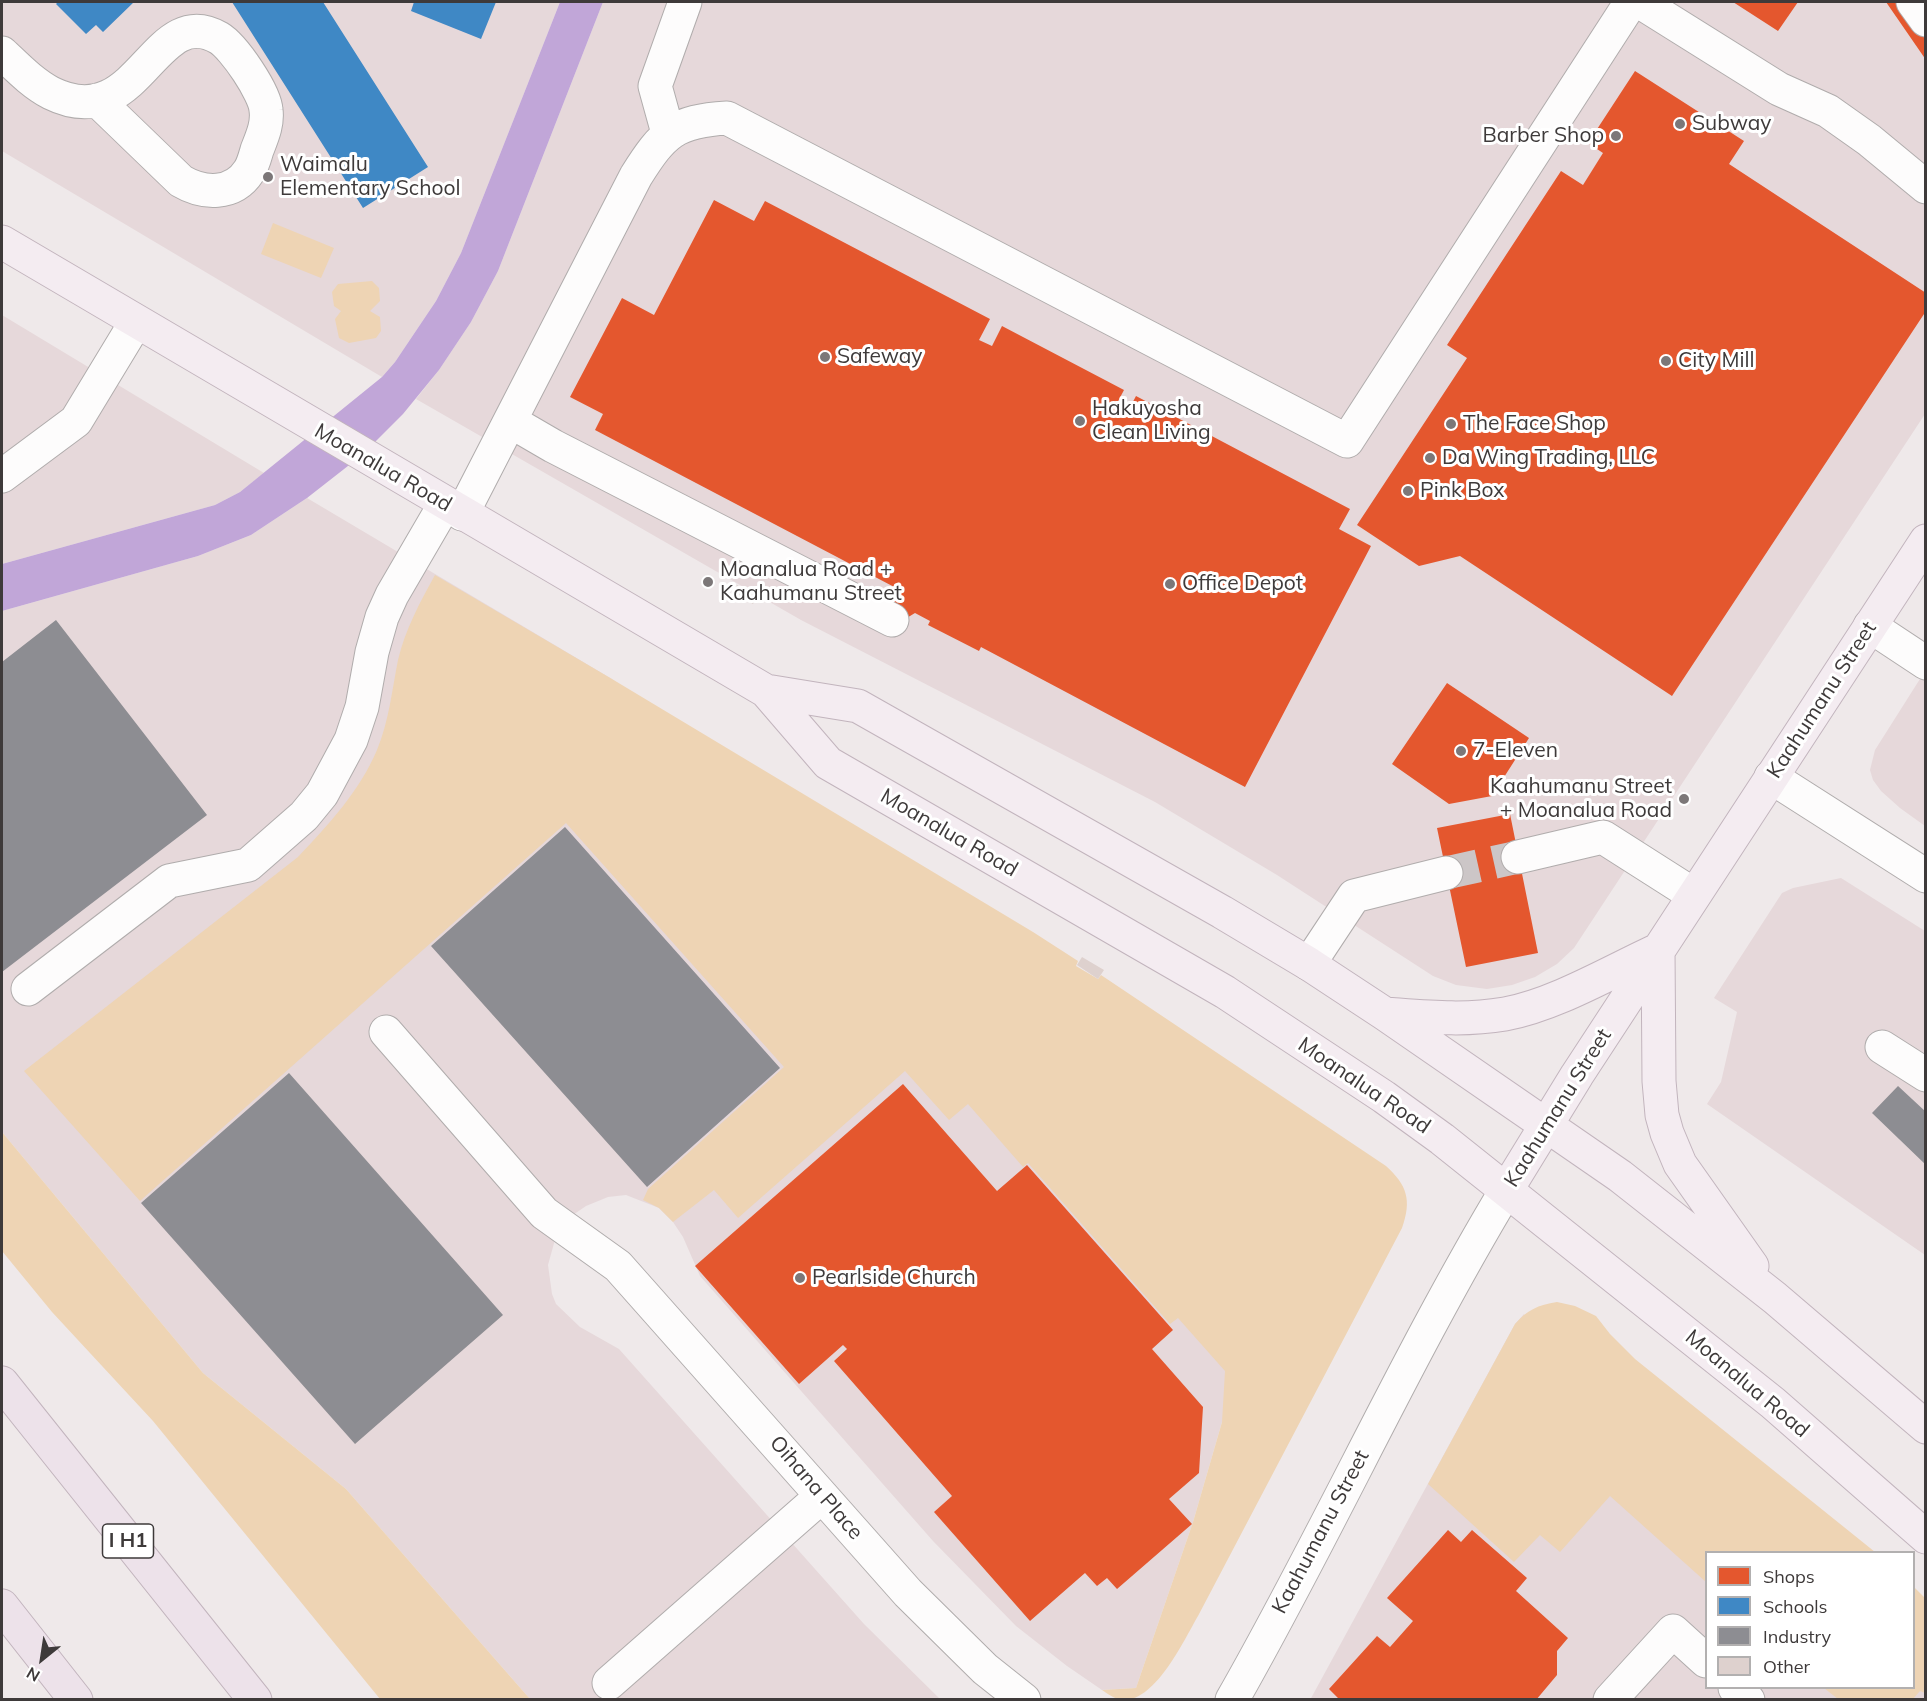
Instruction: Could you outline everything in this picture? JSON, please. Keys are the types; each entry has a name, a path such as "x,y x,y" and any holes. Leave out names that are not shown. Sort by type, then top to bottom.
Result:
{"highway":[{"name":"I H1","path":"2,1383 255,1700"},
{"path":"2,1606 76,1700"}],"main road":[{"name":"Moanalua Road","path":"2,242 766,691 828,763 1225,992 1384,1097 1507,1189 1773,1403 1926,1537"},
{"name":"Kaahumanu Street","path":"1507,1189 1658,950 1926,541"},
{"name":"Moanalua Road","path":"766,691 858,706 1309,964 1620,1176 1775,1298 1926,1427"},
{"path":"1385,1014 1452,1019 1521,1010 1561,995 1658,950 1659,1081 1666,1133 1680,1164 1775,1298"}],"street":[{"path":"669,132 655,86 685,2"},
{"path":"28,989 169,881 248,865 304,816 322,794 351,740 362,707 372,652 382,617 392,595 454,509 510,421 636,176 651,151 669,132 700,119 727,118 1347,441 1631,2"},
{"path":"1640,2 1779,89 1828,111 1869,140 1926,187"},
{"path":"1913,2 1926,21"},
{"path":"2,52 29,78 52,93 76,101 97,100 123,88 166,42 176,35 197,30 211,33 232,50 263,98 266,122 250,169 244,178 225,190 194,189 181,181 97,100"},
{"path":"2,476 76,421 136,322"},
{"path":"510,421 892,620"},
{"path":"1870,626 1926,663"},
{"path":"1771,777 1926,876"},
{"path":"1518,857 1602,837 1694,895"},
{"path":"1309,964 1354,896 1446,873"},
{"name":"Oihana Place","path":"386,1032 544,1213 618,1266 908,1593 985,1669 1024,1700"},
{"path":"1882,1047 1926,1075"},
{"name":"Kaahumanu Street","path":"1232,1700 1374,1429 1478,1237 1507,1189"},
{"path":"609,1683 822,1496"},
{"path":"1610,1700 1673,1631 1705,1659"},
{"path":"1736,1689 1748,1700"}],"shaded area":[{"name":"Waimalu Elementary School","path":"2,2 560,2 461,253 436,301 395,362 382,377 2,151"},
{"path":"560,2 603,2 498,271 471,322 439,370 403,414 362,455 307,498 251,535 198,556 2,611 2,564 215,505 240,492 382,377 395,362 436,301 461,253"},
{"path":"603,2 1925,2 1925,414 1574,948 1557,964 1535,977 1512,985 1487,989 1456,985 1433,976 1277,875 1155,802 801,620 416,399 439,370 471,322 498,271"},
{"path":"273,223 334,248 321,278 261,254"},
{"path":"372,281 379,288 380,301 370,311 380,317 381,331 376,338 349,343 339,338 335,319 341,311 334,306 332,292 338,284"},
{"path":"2,315 264,473 240,492 215,505 2,564"},
{"path":"307,498 612,679 1299,1199 1222,1422 1193,1522 1136,1688 1102,1690 1016,1626 933,1541 700,1276 683,1237 673,1222 659,1208 626,1195 608,1197 586,1206 567,1219 556,1236 548,1265 552,1294 556,1304 580,1327 619,1349 864,1624 940,1699 530,1699 346,1489 203,1373 2,1132 2,611 198,556 251,535"},
{"path":"435,575 1033,932 1078,961 1076,966 1098,979 1101,975 1386,1166 1399,1180 1407,1201 1402,1228 1198,1616 1168,1667 1147,1691 1135,1698 1123,1700 1102,1690 1136,1688 1193,1522 1222,1422 1225,1371 1178,1318 1170,1324 1028,1163 1023,1167 968,1104 949,1120 905,1071 738,1218 714,1190 673,1222 659,1208 643,1200 648,1189 784,1067 566,823 140,1201 24,1071 298,857 332,820 361,780 377,750 387,717 401,649 413,616"},
{"path":"1925,671 1925,826 1881,791 1873,780 1870,770 1875,750"},
{"path":"1841,878 1925,931 1925,1255 1707,1104 1721,1082 1737,1012 1714,998 1782,893 1793,888"},
{"path":"2,1132 203,1373 346,1489 530,1699 380,1699 153,1421 52,1312 2,1251"},
{"path":"1557,1302 1575,1306 1596,1316 1635,1359 1874,1551 1705,1551 1705,1581 1610,1496 1560,1552 1540,1535 1514,1562 1428,1484 1515,1324 1533,1309"},
{"path":"1524,1314 1553,1390 1705,1551 1705,1689 1915,1688 1926,1693 1925,1700 1310,1700 1515,1324"},
{"path":"1915,1588 1925,1598 1925,1693 1920,1691 1913,1699 1838,1699 1825,1689 1915,1689"}],"building: Shops":[{"path":"1733,2 1798,2 1778,31"},
{"path":"1886,2 1926,2 1926,60"},
{"path":"1635,71 1744,141 1729,164 1926,293 1926,311 1672,696 1460,556 1419,566 1357,525 1467,358 1447,345 1561,171 1583,185 1603,153 1588,143"},
{"path":"714,200 754,221 765,201 990,319 979,340 992,346 1002,326 1124,390 1114,409 1126,415 1136,396 1350,509 1339,529 1371,546 1245,787 981,647 979,651 928,625 930,621 915,613 905,619 889,595 898,589 595,430 603,414 570,397 622,298 654,315"},
{"name":"7-Eleven","path":"1447,683 1529,738 1492,796 1449,804 1392,764"},
{"path":"1510,814 1538,953 1466,967 1437,828"},
{"path":"903,1084 997,1191 1027,1165 1173,1330 1152,1349 1203,1407 1199,1473 1169,1499 1192,1524 1117,1589 1107,1578 1097,1586 1085,1573 1030,1621 934,1512 952,1496 834,1361 847,1349 843,1345 799,1384 695,1266"},
{"path":"1448,1530 1461,1542 1472,1530 1527,1578 1516,1591 1568,1638 1557,1651 1557,1675 1536,1700 1340,1700 1329,1689 1377,1636 1390,1647 1413,1621 1387,1598"}],"building: Schools":[{"path":"58,2 134,2 103,32 96,25 86,34 56,4"},
{"path":"232,2 323,2 428,167 363,208"},
{"path":"414,2 496,2 481,39 411,11"}],"building: Industry":[{"path":"56,620 207,815 2,972 2,662"},
{"path":"565,827 780,1068 647,1187 431,946"},
{"path":"289,1073 503,1315 355,1444 141,1203"},
{"path":"1898,1086 1926,1112 1926,1165 1872,1113"}],"building: Other":[{"path":"737,585 757,597 753,604 733,592"},
{"path":"1082,957 1104,970 1098,979 1077,965"}],"tunnel":[{"path":"1446,873 1518,857"}],"place":[{"name":"Subway","path":"1680,124"},
{"name":"Barber Shop","path":"1616,136"},
{"name":"Waimalu Elementary School","path":"268,177"},
{"name":"Safeway","path":"825,357"},
{"name":"City Mill","path":"1666,361"},
{"name":"Hakuyosha Clean Living","path":"1080,421"},
{"name":"The Face Shop","path":"1451,424"},
{"name":"Da Wing Trading, LLC","path":"1430,458"},
{"name":"Pink Box","path":"1408,491"},
{"name":"Moanalua Road + Kaahumanu Street","path":"708,582"},
{"name":"Office Depot","path":"1170,584"},
{"name":"7-Eleven","path":"1461,751"},
{"name":"Kaahumanu Street + Moanalua Road","path":"1684,799"},
{"name":"Pearlside Church","path":"800,1278"}]}
